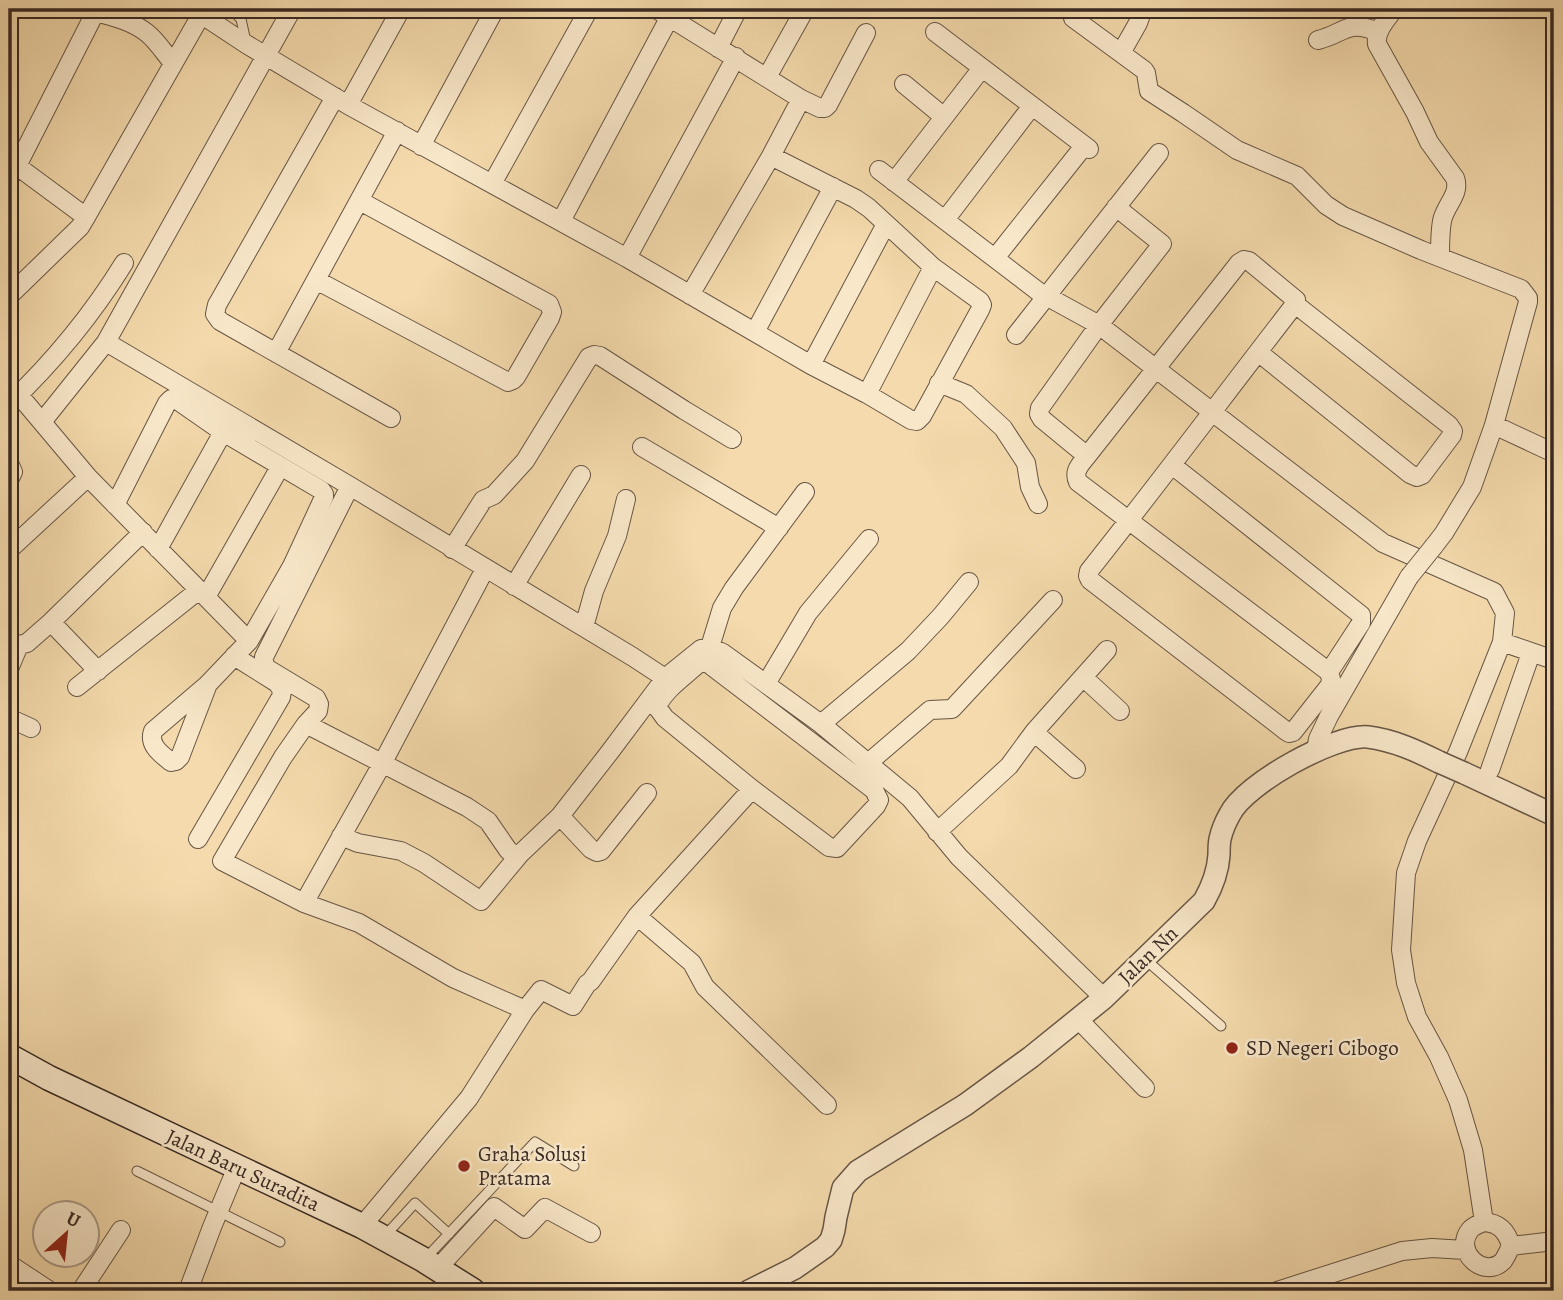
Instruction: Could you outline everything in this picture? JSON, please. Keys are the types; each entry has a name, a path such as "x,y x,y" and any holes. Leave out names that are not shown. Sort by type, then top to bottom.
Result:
{"main road":[{"name":"Jalan Baru Suradita","path":"9,1056 49,1079 372,1232 474,1291"}],"street":[{"path":"42,422 106,342 292,9"},
{"path":"391,418 220,321 215,309 401,9"},
{"path":"421,146 495,9"},
{"path":"492,184 589,9"},
{"path":"718,48 738,9"},
{"path":"767,77 805,9"},
{"path":"1072,9 1073,18 1146,73 1149,91 1237,150 1297,176 1326,205 1343,216 1521,289 1528,298 1494,425 1472,487 1444,533 1409,578 1329,716 1318,739 1316,751"},
{"path":"1121,53 1143,9"},
{"path":"86,217 13,171 96,10 124,20 149,35 173,64"},
{"path":"9,296 73,234 86,217 173,64 197,12 246,44 421,146 627,258 811,365 917,421 982,305 980,300 933,267 856,199 771,156"},
{"path":"561,221 666,12 718,48 820,108 825,108 866,33"},
{"path":"1384,17 1376,39 1377,44 1429,142 1458,184 1443,217 1440,256"},
{"path":"1318,40 1384,17"},
{"path":"934,32 1086,147 995,258"},
{"path":"627,258 736,57"},
{"path":"894,181 982,68"},
{"path":"904,84 944,117"},
{"path":"690,295 801,99"},
{"path":"945,220 1032,106"},
{"path":"276,353 397,131"},
{"path":"1016,335 1159,153"},
{"path":"879,170 1039,292 1099,325 1383,543 1494,593 1505,613 1502,642 1458,751 1417,841 1406,873 1401,950 1406,983 1417,1017 1458,1100 1474,1150 1484,1222"},
{"path":"755,332 833,187"},
{"path":"316,280 508,382 516,377 550,318 552,312 549,304 360,201"},
{"path":"1087,456 1039,414 1040,408 1099,325 1162,244 1116,207"},
{"path":"811,365 887,224"},
{"path":"1295,304 1129,521 1089,571 1088,576 1286,731 1293,732 1330,685 1329,672 1129,521 1078,482 1075,476 1087,456 1239,262 1249,261 1296,300 1295,304"},
{"path":"124,263 82,325 14,400 42,422 88,477 249,641"},
{"path":"867,394 933,267"},
{"path":"1258,352 1410,474 1417,477 1422,475 1452,435 1450,425 1295,304"},
{"path":"106,342 584,627 670,682"},
{"path":"452,549 482,500 494,495 525,461 589,357 594,355 600,356 732,439"},
{"path":"939,383 967,394 1003,428 1026,463 1030,487 1038,504"},
{"path":"115,505 171,399 177,400 223,432 324,494 292,566 249,641 208,684"},
{"path":"1494,425 1554,453"},
{"path":"158,549 223,432"},
{"path":"642,447 779,528"},
{"path":"9,463 13,472 9,480"},
{"path":"1172,465 1361,615 1361,623 1329,672"},
{"path":"78,687 202,593 280,467"},
{"path":"514,586 581,475"},
{"path":"9,550 88,477"},
{"path":"350,486 264,657 264,664 268,668 316,698 318,711 283,757 222,861 304,903 359,923 453,978 525,1010"},
{"path":"710,647 722,608 728,598 805,492"},
{"path":"584,627 594,591 610,558 626,499"},
{"path":"9,669 14,643 27,643 143,532"},
{"path":"766,684 808,613 869,539"},
{"path":"304,903 382,764 485,569"},
{"path":"821,724 908,651 942,616 969,582"},
{"path":"869,763 930,710 952,709 1053,600"},
{"path":"51,622 98,671"},
{"path":"1502,642 1554,660"},
{"path":"341,836 358,844 401,851 481,901 520,855 560,816 670,682 701,649 710,647 723,653 821,724 910,798 959,857 1104,998"},
{"path":"937,832 1009,766 1034,732 1107,650"},
{"path":"1490,770 1531,653"},
{"path":"198,839 281,697 282,690 277,683 234,656"},
{"path":"702,662 709,664 874,790 879,800 842,845 833,848 752,789 665,718 657,708 670,682 702,662"},
{"path":"1083,677 1120,711"},
{"path":"9,718 31,728"},
{"path":"306,724 479,814 488,821 508,850 514,855 520,855"},
{"path":"1034,732 1076,769"},
{"name":"Jalan Nn","path":"750,1291 795,1268 825,1247 831,1240 843,1188 858,1171 999,1081 1104,998 1204,901 1217,868 1220,840 1231,812 1238,801 1270,777 1316,751 1344,739 1370,737 1406,746 1554,815"},
{"path":"372,1232 469,1098 525,1010 541,990 573,1006 637,916 752,789"},
{"path":"560,816 591,849 601,851 647,793"},
{"path":"637,916 692,963 705,987 827,1105"},
{"path":"1078,1018 1145,1088"},
{"path":"188,1291 237,1167"},
{"path":"431,1264 494,1207 525,1229 545,1209 591,1233"},
{"path":"1484,1222 1503,1228 1511,1246 1503,1261 1493,1266 1482,1266 1471,1261 1465,1250 1465,1239 1471,1228 1484,1222"},
{"path":"81,1291 121,1230"},
{"path":"1511,1246 1554,1241"},
{"path":"1278,1291 1402,1251 1432,1248 1465,1250"},
{"path":"9,1264 50,1291"}],"lane":[{"path":"231,9 241,19 246,44"},
{"path":"1145,959 1221,1026"},
{"path":"431,1264 449,1234 535,1142 574,1166"},
{"path":"137,1171 280,1242"},
{"path":"372,1232 415,1203 449,1234"}],"place":[{"name":"SD Negeri Cibogo","path":"1232,1048"},
{"name":"Graha Solusi Pratama","path":"464,1166"}]}
